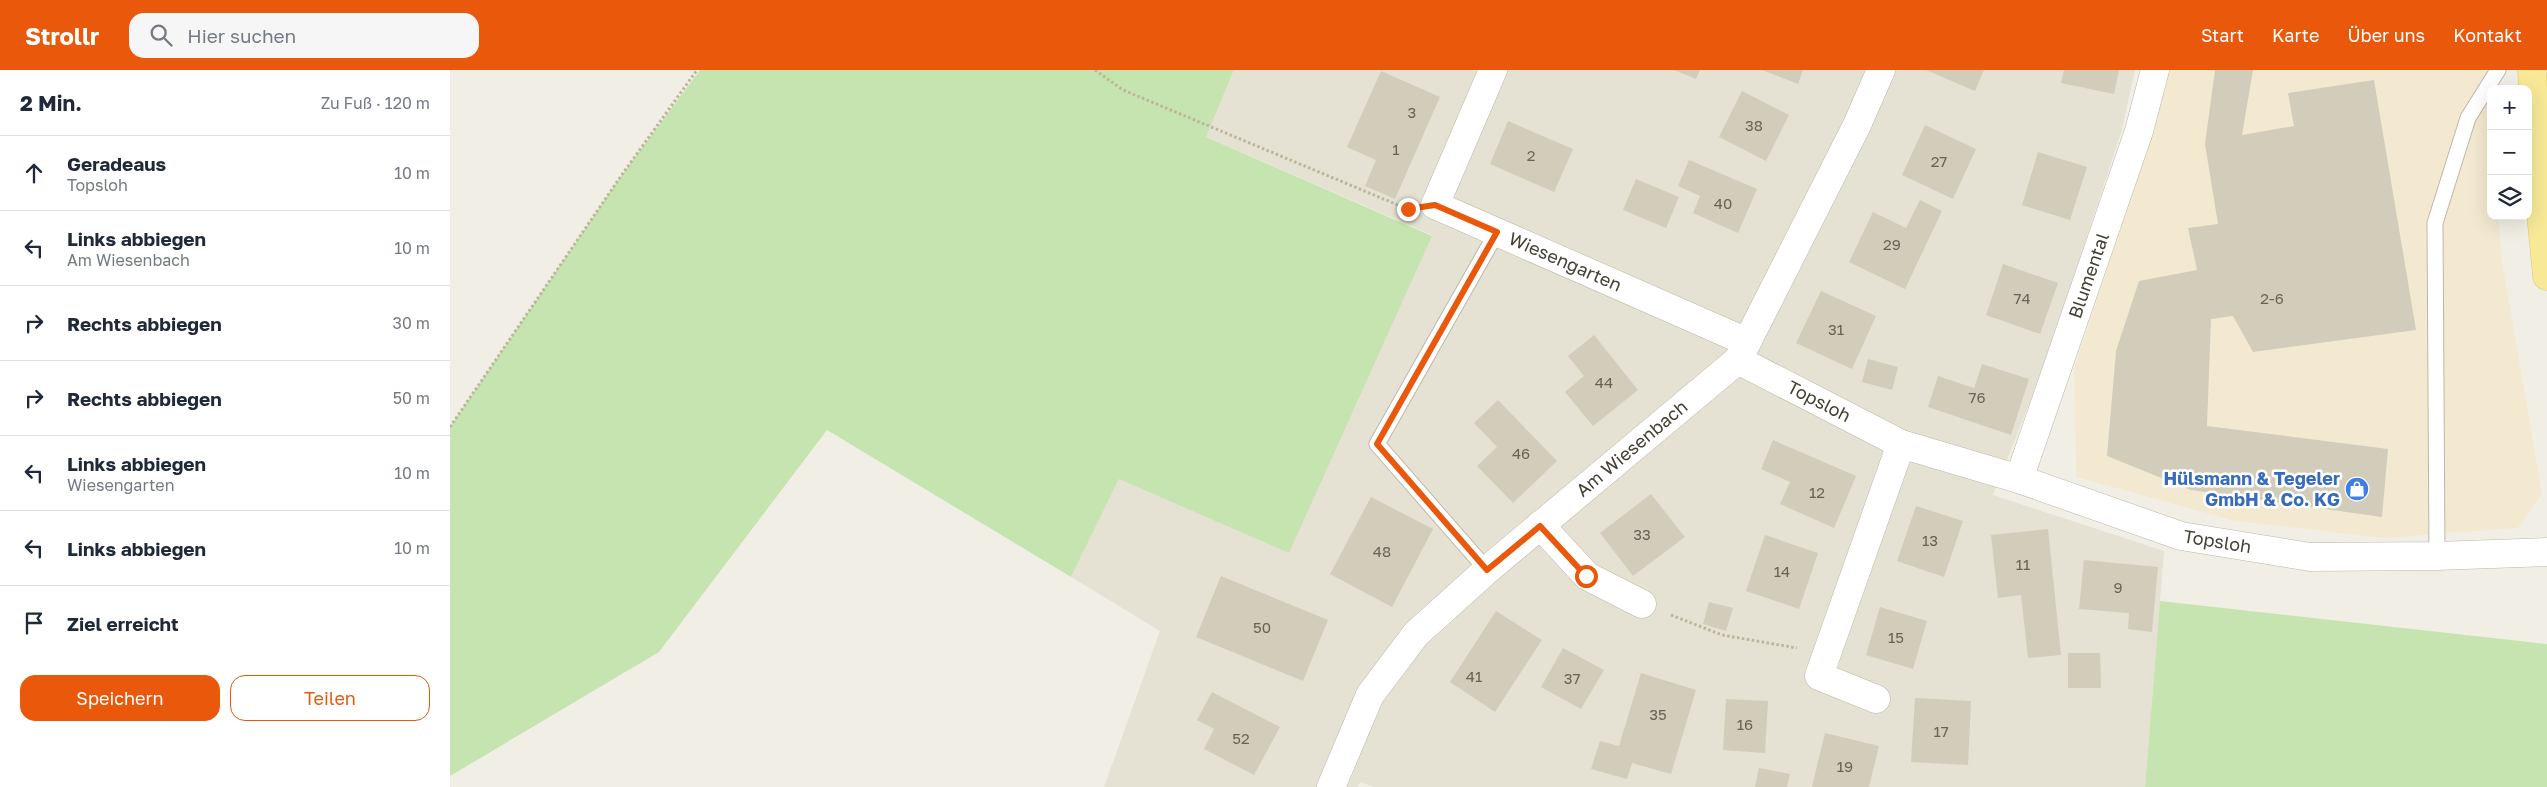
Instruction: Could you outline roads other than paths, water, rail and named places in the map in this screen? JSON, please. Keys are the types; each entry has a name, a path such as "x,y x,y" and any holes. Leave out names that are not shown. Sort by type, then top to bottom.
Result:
{"main road":[{"path":"2532,70 2538,182 2547,276"}],"street":[{"name":"Wiesengarten","path":"1493,70 1435,205 1497,232 1743,351"},
{"name":"Am Wiesenbach","path":"1331,787 1370,695 1416,634 1487,570 1743,351 1857,125 1881,70"},
{"name":"Blumental","path":"2019,479 2139,131 2154,70"},
{"name":"Topsloh","path":"1743,351 1901,444 2019,479 2182,536 2310,557 2437,556 2547,552"},
{"path":"1876,700 1819,676 1901,444"},
{"path":"1540,526 1586,576 1642,604"}],"lane":[{"path":"2437,556 2435,224 2468,118 2498,70"},
{"path":"1487,570 1377,444 1497,232"}],"place":[{"name":"Hülsmann & Tegeler GmbH & Co. KG","path":"2357,489"}]}
